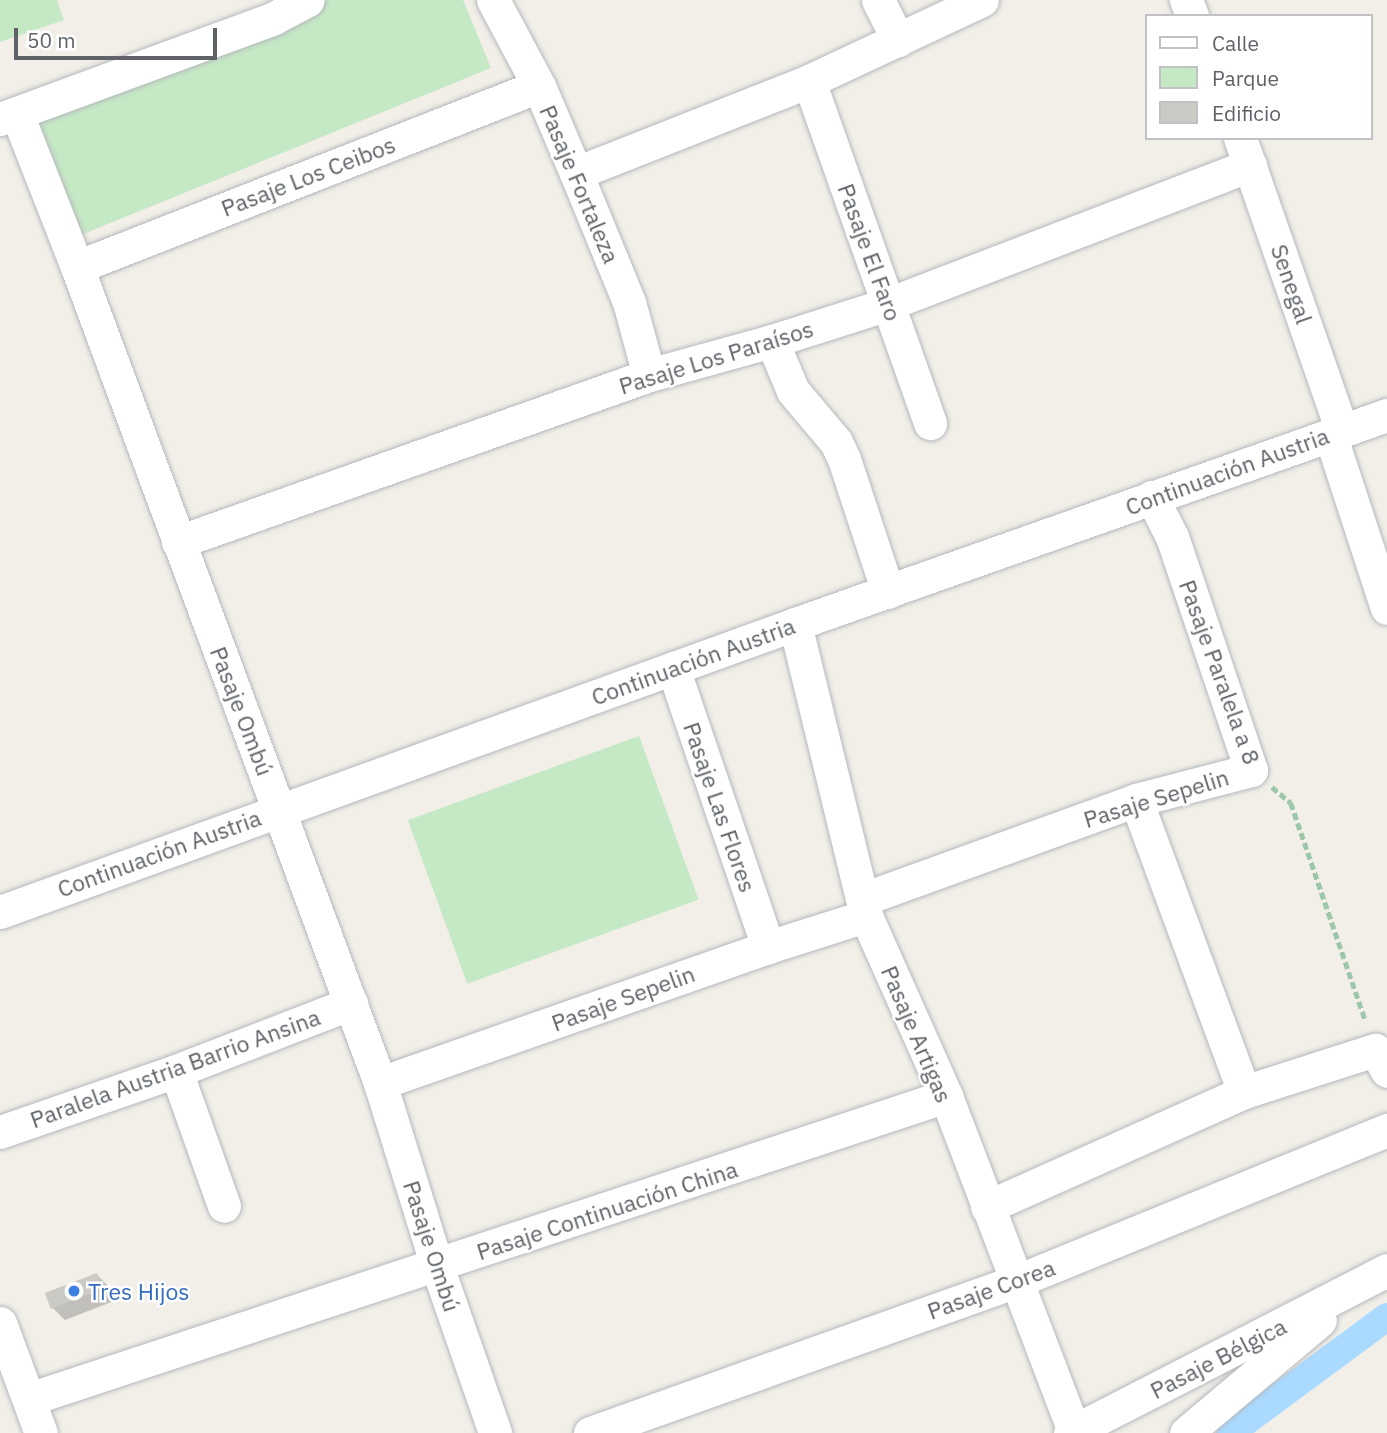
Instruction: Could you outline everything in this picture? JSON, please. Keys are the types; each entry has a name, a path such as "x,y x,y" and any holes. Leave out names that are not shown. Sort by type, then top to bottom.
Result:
{"street":[{"path":"8,116 274,18 308,0"},
{"name":"Pasaje Fortaleza","path":"493,0 539,86 576,173 629,302 649,375"},
{"path":"878,0 898,40"},
{"path":"576,173 809,81 982,0"},
{"name":"Pasaje El Faro","path":"809,81 930,423"},
{"name":"Pasaje Los Ceibos","path":"77,267 539,86"},
{"name":"Pasaje Ombú","path":"8,116 77,267 351,1003 380,1083 488,1431"},
{"name":"Pasaje Los Paraísos","path":"178,542 649,375 772,341 888,304 1245,151"},
{"name":"Senegal","path":"1245,151 1336,432 1387,608"},
{"path":"772,341 793,391 836,442 844,459 888,592"},
{"name":"Continuación Austria","path":"0,912 795,624 1387,415"},
{"name":"Pasaje Paralela a 8","path":"1152,498 1172,537 1251,770"},
{"name":"Pasaje Artigas","path":"795,624 865,907 946,1097 1073,1432"},
{"name":"Pasaje Las Flores","path":"673,668 768,947"},
{"name":"Pasaje Sepelin","path":"380,1083 768,947 1136,800 1251,770"},
{"path":"1136,800 1244,1093"},
{"name":"Paralela Austria Barrio Ansina","path":"0,1132 176,1071 351,1003"},
{"path":"986,1207 1244,1093 1381,1060"},
{"path":"176,1071 224,1206"},
{"name":"Pasaje Continuación China","path":"29,1399 946,1097"},
{"name":"Pasaje Corea","path":"590,1433 1017,1280 1387,1130"},
{"name":"Pasaje Bélgica","path":"1073,1432 1376,1276"},
{"name":"Pasaje Bélgica","path":"1186,1433 1376,1276"},
{"path":"0,1323 41,1433"}],"path":[{"name":"Pasaje Paralela a 8","path":"1251,770 1291,803 1381,1060"}],"green space":[{"path":"0,0 57,0 64,20 0,42"},
{"path":"326,0 463,0 491,68 66,241 23,122 317,7"},
{"path":"639,736 699,900 467,984 408,820"}],"building":[{"name":"Tres Hijos","path":"97,1273 103,1289 51,1309 45,1293"}],"waterway":[{"path":"1230,1433 1387,1317"}],"place":[{"name":"Tres Hijos","path":"74,1291"}]}
